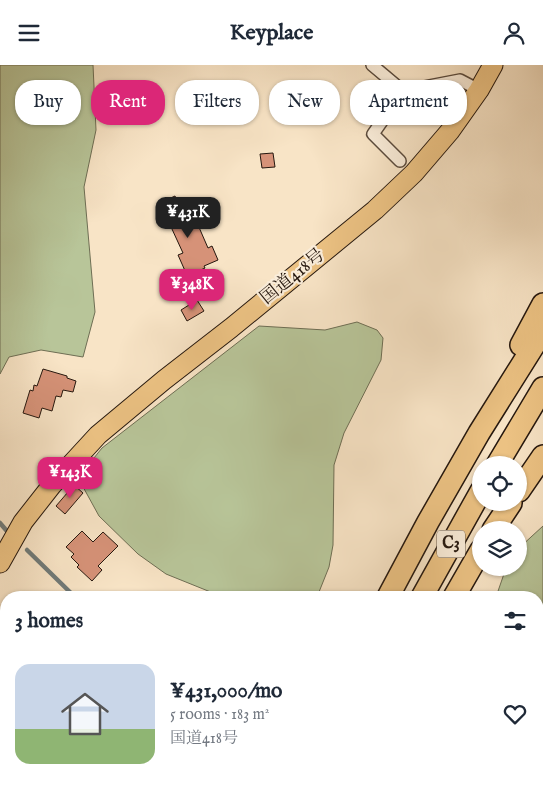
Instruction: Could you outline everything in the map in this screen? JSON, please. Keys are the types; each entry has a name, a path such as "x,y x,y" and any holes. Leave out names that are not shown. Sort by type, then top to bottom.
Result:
{"highway":[{"name":"国道418号","path":"0,563 23,522 52,485 98,435 375,210 414,173 450,131 479,90 493,65"},
{"path":"428,522 543,304"},
{"name":"C3","path":"391,591 479,433 543,331"},
{"path":"501,456 543,388"},
{"path":"527,479 543,456"},
{"name":"C3","path":"425,591 472,507"},
{"path":"457,591 472,566"}],"street":[{"path":"372,65 390,80"},
{"path":"467,84 479,90"},
{"path":"379,125 373,134 400,161"}],"green space":[{"path":"0,65 93,65 91,125 96,125 96,130 84,187 95,312 83,357 41,350 9,357 0,374"},
{"path":"357,322 377,330 383,338 381,360 344,433 334,465 333,545 329,567 319,591 208,591 166,574 138,554 99,516 82,485 81,474 102,448 259,326 325,330"},
{"path":"543,526 543,591 498,591 503,576 527,576 527,541"}],"building":[{"path":"273,153 275,167 262,168 260,154"},
{"path":"175,196 189,228 198,225 208,248 212,246 218,260 190,275 188,272 186,273 178,255 183,253 160,203"},
{"path":"197,300 204,311 187,321 181,310"},
{"path":"43,369 67,376 67,378 76,381 73,392 63,390 61,397 56,396 52,411 42,408 39,418 23,413 30,390 33,391 34,385 37,386"},
{"path":"74,485 83,493 65,514 56,506"},
{"path":"82,531 93,542 103,532 118,546 98,566 102,570 92,581 77,567 79,565 71,557 74,554 66,547"}],"waterway":[{"path":"0,523 6,530"},
{"path":"27,550 69,591"}]}
